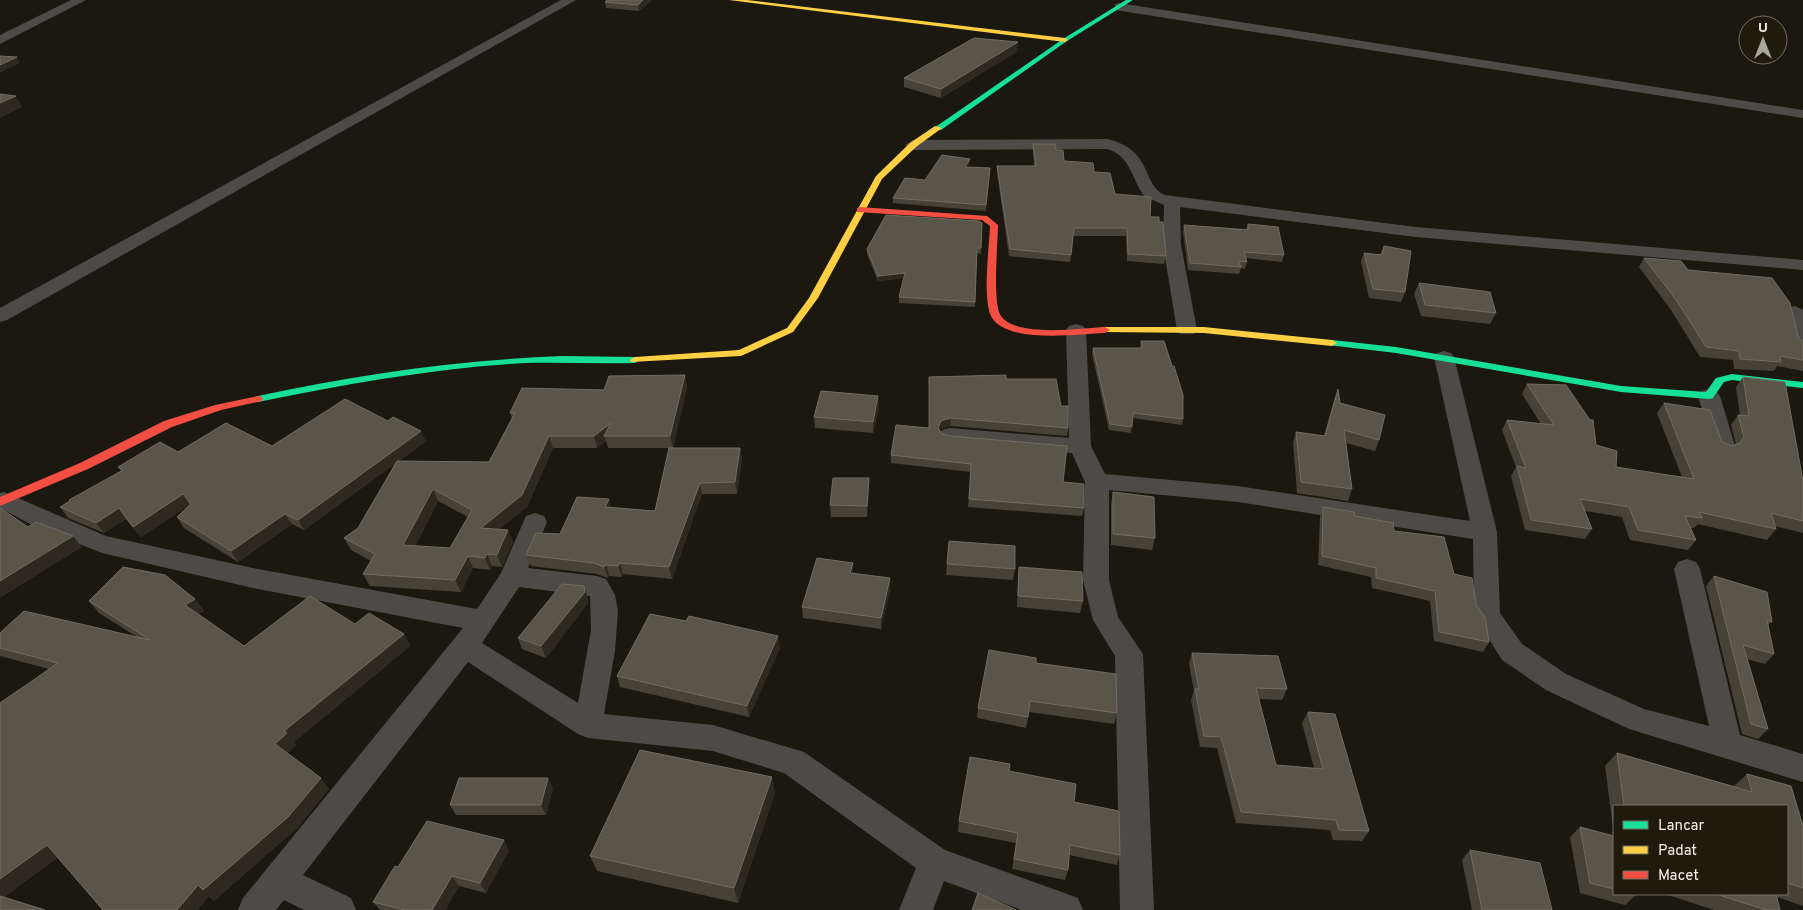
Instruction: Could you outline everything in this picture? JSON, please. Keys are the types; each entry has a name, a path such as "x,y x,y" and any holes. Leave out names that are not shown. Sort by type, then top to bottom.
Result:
{"street":[{"path":"0,40 80,0"},
{"path":"0,316 570,0"},
{"path":"732,0 1065,40"},
{"path":"2,501 84,466 168,424 219,407 265,397 401,373 468,365 562,360 630,360 741,353 766,343 790,330 813,298 879,178 913,145 1065,40 1124,4 1803,114"},
{"path":"913,145 1108,144 1122,148 1129,153 1135,160 1150,193 1157,198 1172,202 1416,232 1803,265"},
{"path":"1172,202 1172,245 1187,330"},
{"path":"860,210 984,218 990,221 994,225 993,302 996,317 1012,330 1034,333 1076,330 1187,330 1396,350 1622,390 1709,396"},
{"path":"1795,312 1803,344"},
{"path":"1076,330 1080,446 1097,482 1096,580 1106,620 1129,654 1137,910"},
{"path":"1444,357 1485,532 1487,616 1512,652 1556,682 1639,720 1728,744 1803,768"},
{"path":"1709,396 1720,380 1732,377 1803,385"},
{"path":"1709,396 1724,446"},
{"path":"950,435 1080,446"},
{"path":"1097,482 1124,482 1238,494 1485,532"},
{"path":"2,501 102,544 253,578 484,620"},
{"path":"255,910 280,881 484,620 512,576 535,522"},
{"path":"1687,569 1728,744"},
{"path":"512,576 597,586 602,590 605,597 605,626 588,724"},
{"path":"464,645 588,724 714,738 793,762 851,805 935,862 1066,910"},
{"path":"916,910 935,862"},
{"path":"280,881 338,910"}],"building":[{"path":"607,0 643,0 638,5 605,2"},
{"path":"974,38 1018,42 941,89 904,78"},
{"path":"0,56 17,57 0,65"},
{"path":"0,94 16,96 0,103"},
{"path":"1033,144 1055,144 1056,150 1063,150 1064,161 1093,163 1094,172 1110,173 1115,194 1151,197 1150,217 1159,217 1159,222 1163,222 1166,256 1128,254 1127,228 1074,228 1071,255 1010,249 997,166 1036,166"},
{"path":"942,155 970,159 965,167 990,168 986,205 893,198 905,178 925,180"},
{"path":"886,215 979,221 982,223 981,248 977,248 975,302 899,297 905,273 878,276 867,249"},
{"path":"1248,224 1278,227 1284,255 1244,252 1247,262 1238,261 1241,267 1190,263 1184,225 1248,230"},
{"path":"1384,246 1411,251 1405,292 1373,289 1364,253 1382,255"},
{"path":"1644,258 1681,261 1688,270 1772,278 1790,303 1798,337 1803,342 1803,360 1780,356 1781,362 1740,359 1739,351 1706,347 1677,301"},
{"path":"1419,283 1490,292 1496,313 1425,305"},
{"path":"1141,341 1164,341 1183,395 1183,419 1133,413 1132,427 1110,424 1093,348 1143,348"},
{"path":"685,375 670,436 604,436 611,423 594,436 549,436 522,495 481,528 508,530 497,555 487,554 485,558 468,556 455,580 363,574 375,554 344,538 358,528 397,461 489,462 515,413 510,413 522,388 604,390 609,376","holes":["433,489 472,510 450,548 403,545"]},
{"path":"1006,375 1006,379 1056,379 1061,406 1068,406 1068,428 951,418 941,421 938,428 942,434 950,436 1067,446 1063,482 1084,484 1084,508 969,499 971,464 891,455 896,425 929,428 929,377"},
{"path":"1743,377 1785,382 1803,481 1803,521 1771,513 1776,529 1699,512 1702,518 1685,516 1696,540 1638,530 1629,507 1580,499 1592,529 1531,520 1517,466 1526,468 1507,420 1554,425 1527,384 1566,385 1590,420 1593,420 1596,445 1617,451 1616,467 1694,479 1664,403 1710,410 1722,442 1732,446 1740,443 1744,437 1738,415 1749,416"},
{"path":"1338,389 1340,403 1385,415 1379,440 1344,430 1352,489 1301,482 1296,432 1325,436"},
{"path":"821,391 878,396 873,422 814,417"},
{"path":"345,399 388,421 393,417 421,431 298,520 285,514 231,551 177,517 191,504 183,494 133,527 119,508 96,523 60,507 123,470 118,467 160,442 178,452 226,423 272,446"},
{"path":"669,448 740,448 735,482 700,483 669,567 620,563 618,566 606,565 604,567 594,563 526,555 536,533 560,534 577,497 609,499 605,507 655,511"},
{"path":"833,478 869,478 867,506 830,505"},
{"path":"1113,492 1154,497 1155,538 1113,534"},
{"path":"1323,507 1354,512 1355,516 1393,523 1394,531 1444,537 1454,574 1472,578 1476,605 1485,617 1489,642 1439,632 1435,591 1376,578 1376,568 1322,556"},
{"path":"0,508 28,527 36,522 73,536 0,581"},
{"path":"949,541 1015,546 1015,569 947,564"},
{"path":"817,558 853,563 850,573 890,578 881,618 802,607"},
{"path":"123,567 165,575 195,599 185,605 244,646 310,596 355,624 369,613 404,634 284,731 287,733 275,744 321,778 288,817 203,890 198,885 177,910 103,910 47,845 0,879 0,703 58,663 0,648 0,633 24,611 150,640 89,601"},
{"path":"1019,567 1082,572 1083,601 1018,596"},
{"path":"1714,576 1767,592 1772,622 1767,620 1774,654 1743,645 1768,729 1751,724"},
{"path":"562,584 584,586 585,592 541,646 518,638"},
{"path":"650,614 686,621 689,616 778,636 747,706 617,676"},
{"path":"989,650 1036,658 1036,663 1116,674 1117,713 1030,701 1028,717 978,708"},
{"path":"1192,653 1278,656 1287,689 1256,688 1276,765 1323,769 1308,712 1335,714 1369,831 1339,830 1336,820 1241,812 1221,737 1204,736 1195,689 1199,689"},
{"path":"640,750 772,777 734,888 590,856"},
{"path":"1617,753 1752,792 1747,774 1791,786 1803,826 1803,888 1788,883 1788,805 1624,805"},
{"path":"970,757 1010,764 1009,771 1076,784 1074,802 1119,811 1120,855 1070,845 1068,870 1014,859 1018,833 959,821"},
{"path":"459,778 548,778 541,805 450,805"},
{"path":"427,821 504,840 480,883 452,876 432,910 405,910 373,902 395,866 398,867"},
{"path":"1580,827 1613,836 1613,889 1590,883"},
{"path":"1470,850 1540,863 1552,910 1482,910"},
{"path":"978,893 1016,910 972,910"},
{"path":"1719,895 1776,895 1780,910 1766,910"},
{"path":"0,896 45,910 0,910"}],"traffic: fast":[{"path":"938,128 1065,40 1130,0"},
{"path":"1332,343 1396,350 1621,389 1709,396 1720,380 1732,377 1803,385"},
{"path":"258,399 371,377 486,363 562,359 635,360"}],"traffic: slow":[{"path":"732,0 1065,40"},
{"path":"635,360 741,353 790,330 813,298 879,178 913,145 938,128"},
{"path":"1105,330 1204,330 1332,343"}],"traffic: jam":[{"path":"860,210 984,218 994,225 993,299 996,316 1003,324 1015,329 1046,332 1105,330"},
{"path":"0,502 84,466 168,424 219,407 258,399"}]}
